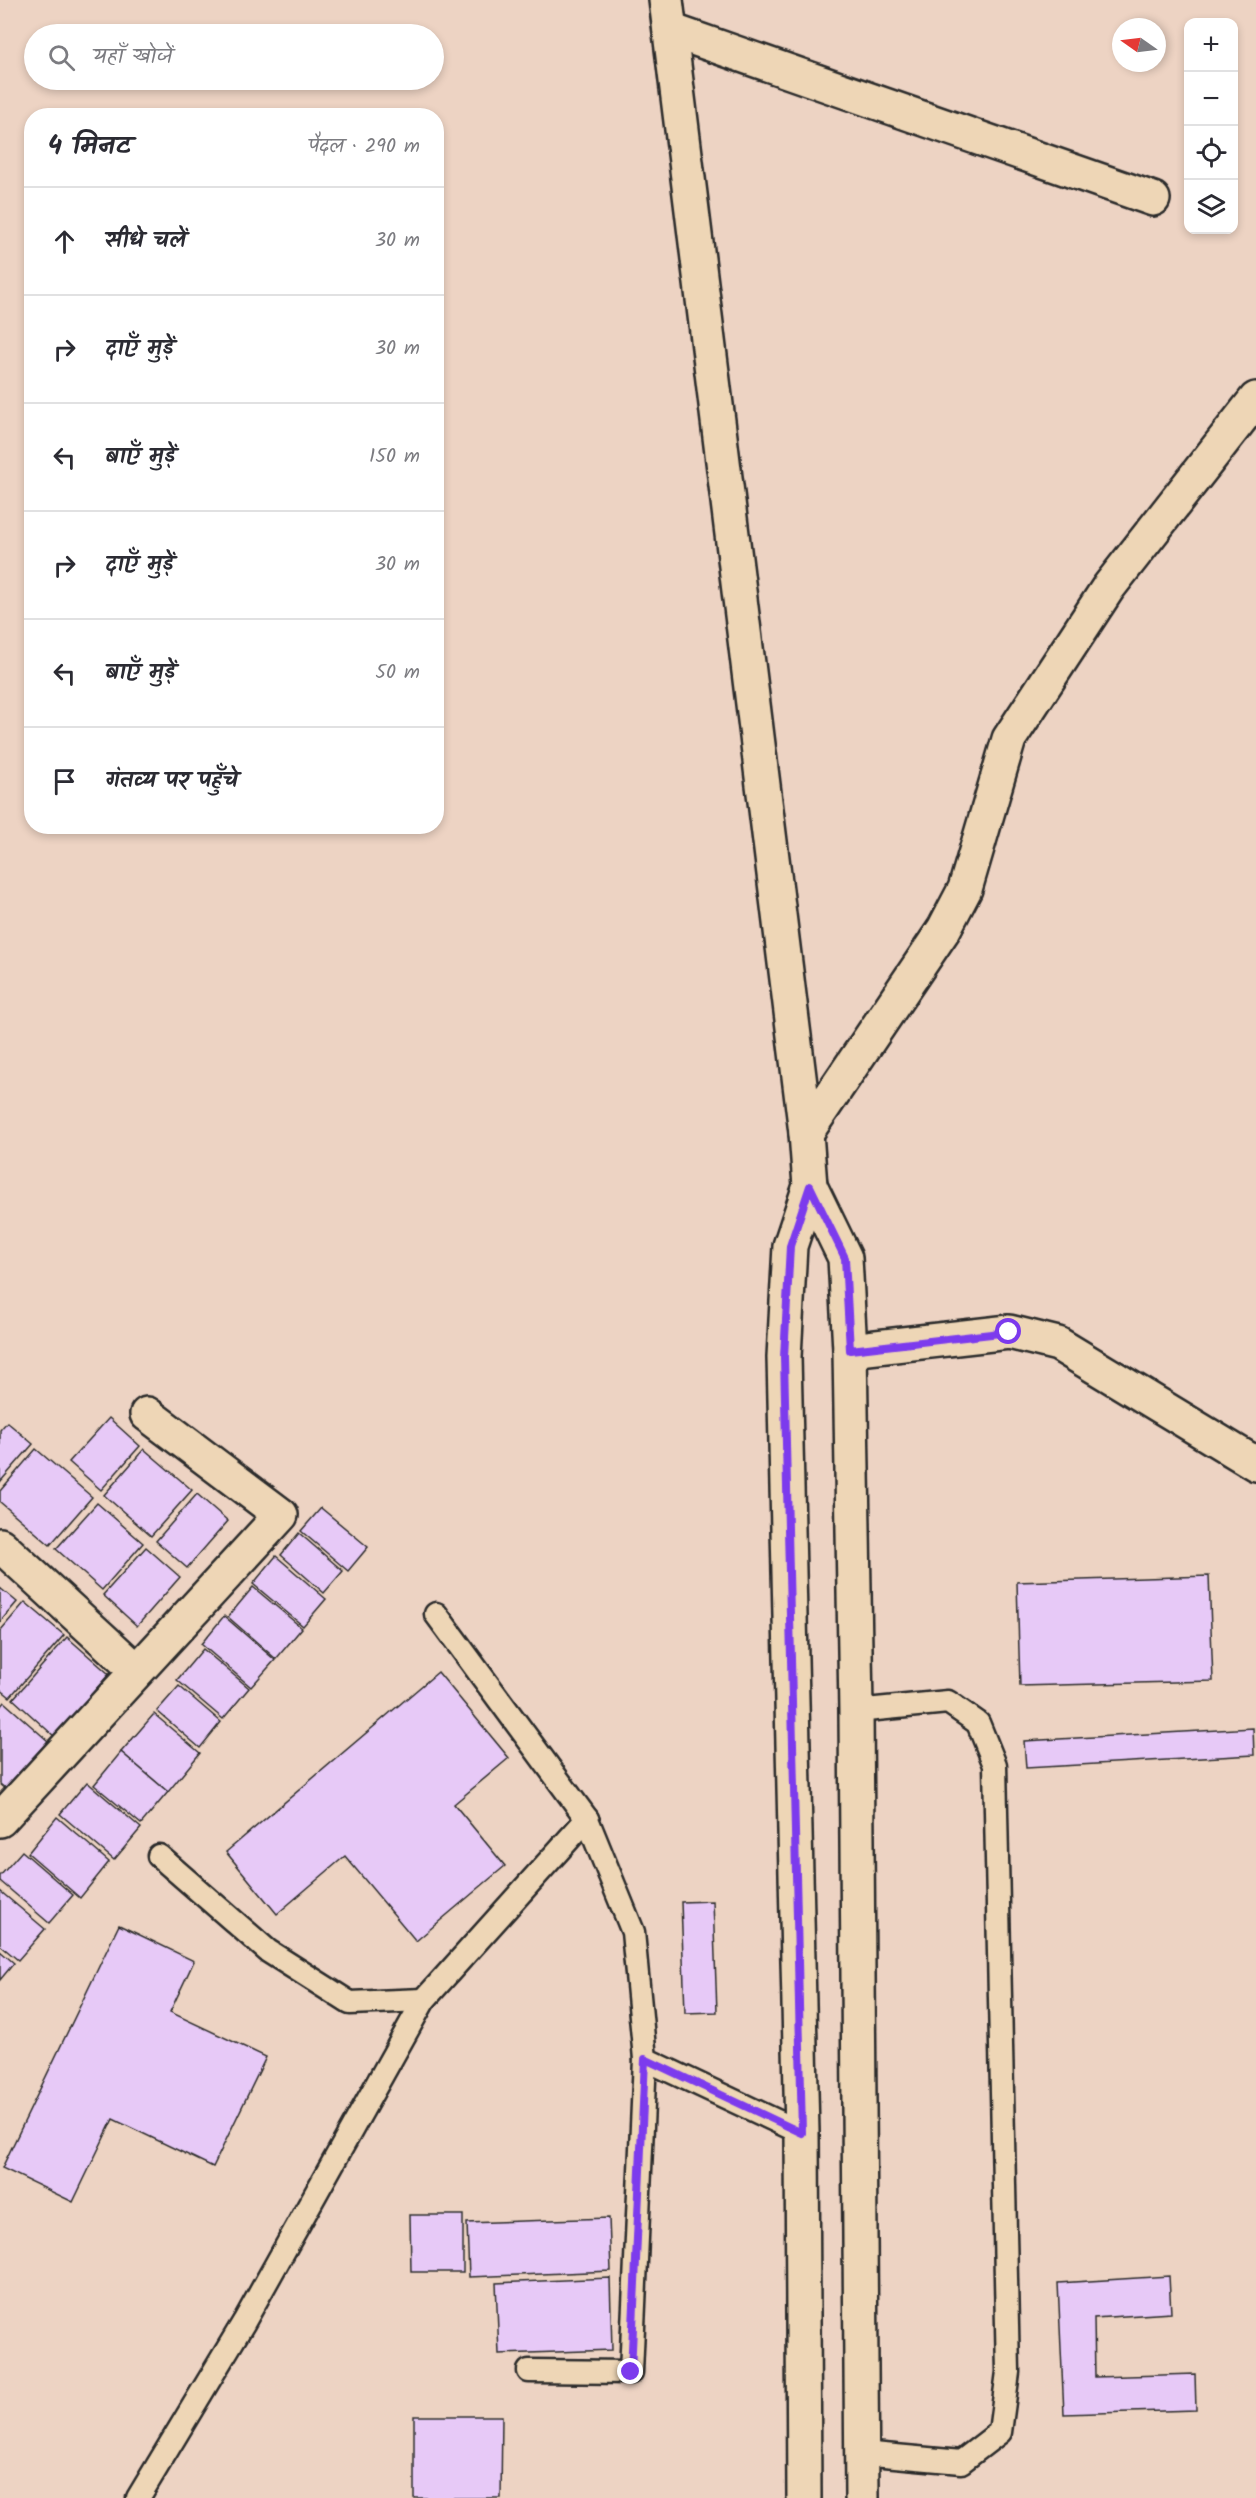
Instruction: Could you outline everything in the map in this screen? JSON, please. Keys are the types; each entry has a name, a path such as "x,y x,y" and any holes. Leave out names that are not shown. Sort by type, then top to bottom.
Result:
{"street":[{"path":"862,2498 856,1711 850,1350 845,1258 810,1186 806,1133 668,15 1153,199"},
{"path":"806,1133 944,929 965,889 1009,739 1108,588 1256,399"},
{"path":"804,2498 802,2133 784,1357 790,1246 810,1186"},
{"path":"850,1350 1009,1332 1058,1344 1256,1464"},
{"path":"0,1820 281,1515 147,1414"},
{"path":"0,1545 136,1670"}],"lane":[{"path":"436,1614 587,1819 633,1932 645,2059 631,2372 529,2371"},
{"path":"856,1711 948,1702 978,1723 995,1765 1008,2372 1000,2432 961,2462 862,2452"},
{"path":"138,2498 244,2322 424,2000 587,1819"},
{"path":"159,1856 268,1951 350,2003 424,2000"},
{"path":"645,2059 802,2133"}],"building":[{"path":"109,1418 140,1446 101,1490 69,1462"},
{"path":"7,1422 33,1444 0,1482 0,1430"},
{"path":"36,1449 92,1497 50,1545 0,1502 0,1491"},
{"path":"144,1449 192,1490 151,1536 104,1495"},
{"path":"197,1494 228,1521 187,1568 156,1541"},
{"path":"97,1503 143,1543 102,1590 56,1549"},
{"path":"321,1508 368,1547 348,1571 301,1531"},
{"path":"299,1533 343,1571 324,1593 281,1555"},
{"path":"146,1547 180,1577 137,1626 103,1595"},
{"path":"276,1556 326,1599 303,1626 253,1584"},
{"path":"1209,1576 1213,1681 1020,1686 1017,1582"},
{"path":"253,1587 302,1628 276,1659 228,1617"},
{"path":"0,1588 17,1602 0,1622"},
{"path":"25,1602 64,1635 10,1697 0,1689 0,1631"},
{"path":"224,1616 275,1660 251,1687 201,1644"},
{"path":"67,1637 109,1674 55,1737 13,1699"},
{"path":"203,1649 249,1688 223,1719 177,1680"},
{"path":"438,1672 509,1758 454,1804 505,1866 416,1941 345,1856 277,1914 226,1852"},
{"path":"179,1686 221,1722 200,1748 157,1711"},
{"path":"4,1702 48,1741 6,1789 0,1784 0,1707"},
{"path":"154,1714 200,1753 168,1792 121,1752"},
{"path":"1253,1728 1254,1755 1026,1768 1024,1741"},
{"path":"121,1752 168,1792 141,1824 94,1785"},
{"path":"87,1782 141,1828 114,1860 60,1814"},
{"path":"57,1817 109,1862 80,1898 28,1853"},
{"path":"22,1851 73,1895 49,1923 0,1881 0,1876"},
{"path":"0,1891 45,1929 18,1960 0,1945"},
{"path":"713,1901 717,2012 685,2013 681,1902"},
{"path":"119,1925 194,1961 170,2012 266,2057 213,2167 113,2119 73,2202 2,2168"},
{"path":"0,1951 14,1963 0,1980"},
{"path":"410,2215 463,2215 463,2272 411,2272"},
{"path":"609,2218 611,2271 469,2277 467,2223"},
{"path":"1169,2276 1171,2313 1094,2318 1095,2377 1195,2374 1196,2410 1064,2414 1058,2283"},
{"path":"610,2278 612,2350 499,2354 496,2283"},
{"path":"414,2416 502,2416 501,2498 414,2498"}],"route":[{"path":"631,2372 645,2059 802,2133 784,1357 787,1266 790,1246 810,1186 845,1258 850,1350 1009,1332"}]}
